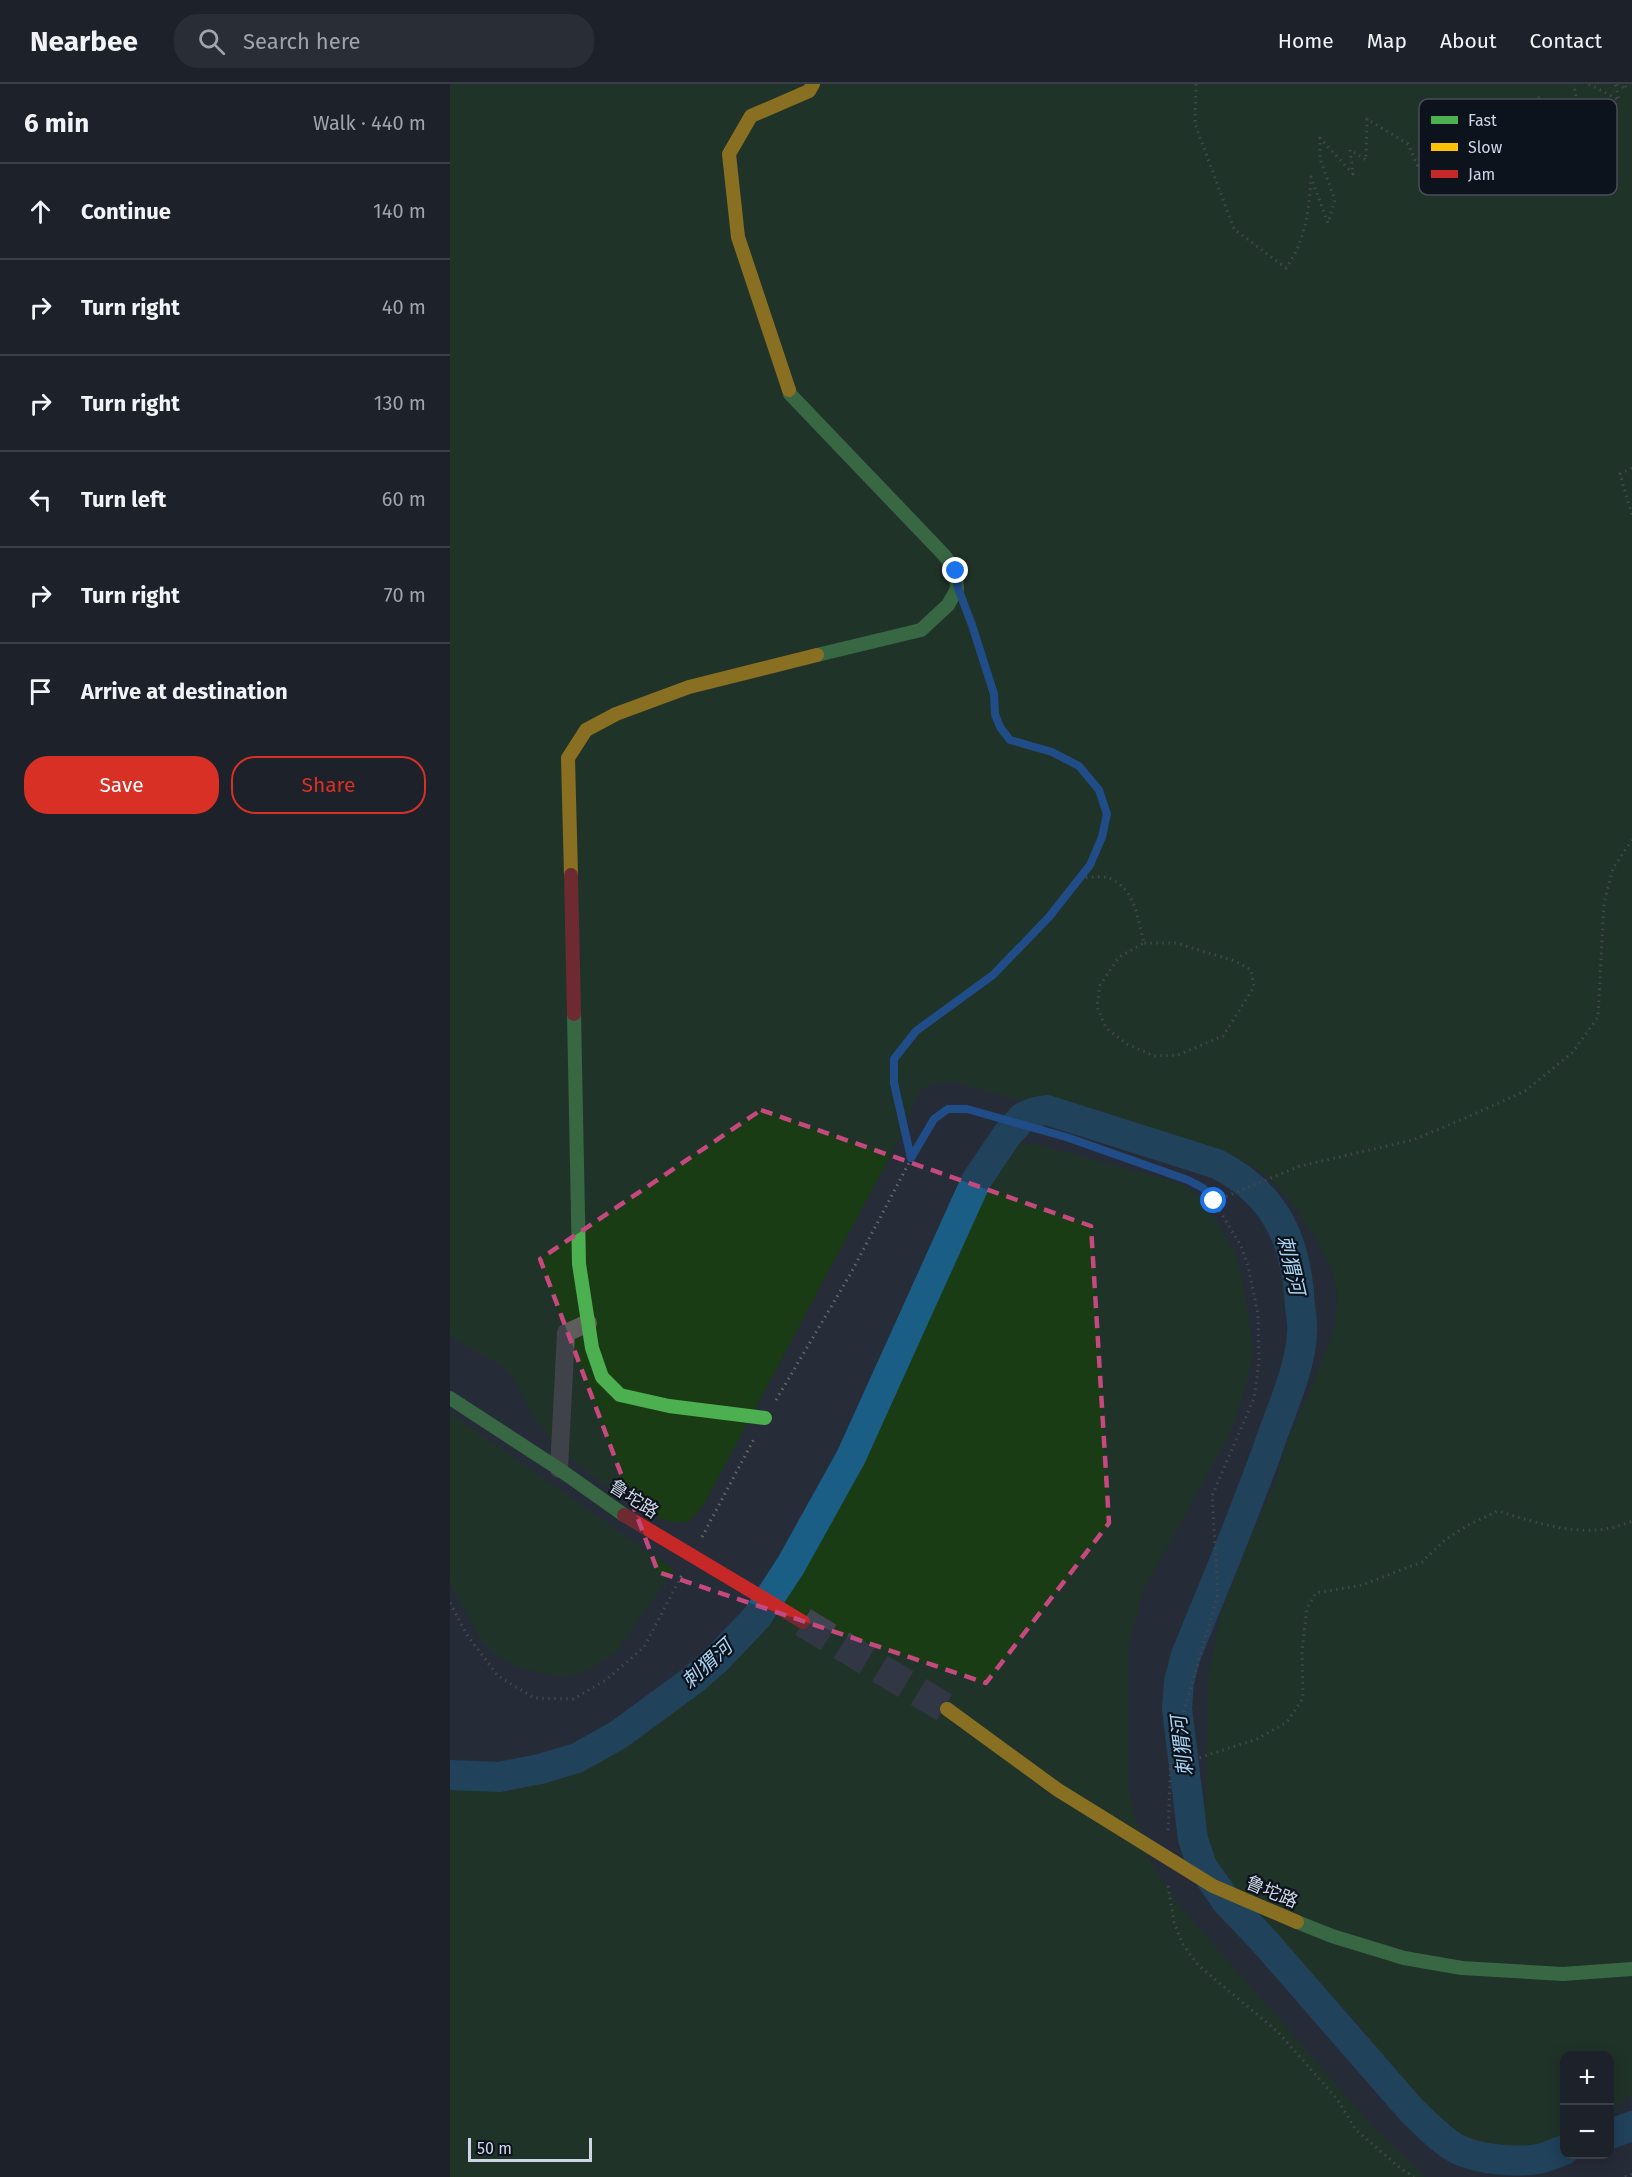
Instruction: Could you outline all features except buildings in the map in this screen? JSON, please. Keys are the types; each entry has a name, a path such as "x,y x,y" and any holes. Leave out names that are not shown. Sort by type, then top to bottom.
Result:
{"street":[{"path":"765,1418 669,1406 620,1395 602,1377 592,1348 579,1264 568,758 586,730 616,714 689,687 921,630 945,610 958,588 956,571 944,555 790,394 738,237 729,154 751,116 809,91 813,84"},
{"path":"559,1469 567,1333 588,1323"},
{"name":"鲁坨路","path":"450,1398 559,1469 624,1515 803,1622"},
{"name":"鲁坨路","path":"946,1709 1058,1790 1213,1886 1332,1936 1404,1958 1462,1968 1563,1974 1632,1969"}],"path":[{"path":"1196,84 1195,124 1234,229 1287,268 1298,251 1308,212 1311,177 1328,222 1335,200 1320,159 1320,138 1353,174 1350,150 1366,160 1367,119 1408,144 1419,169"},
{"path":"1574,84 1576,99"},
{"path":"1589,84 1616,99"},
{"path":"1616,84 1617,99"},
{"path":"1616,84 1626,89 1625,84"},
{"path":"1632,468 1620,474 1632,515"},
{"path":"911,1158 894,1083 894,1059 916,1031 993,975 1049,917 1090,865 1102,837 1107,814 1099,790 1079,766 1052,752 1010,740 1000,727 995,714 994,694 958,588"},
{"path":"1214,1201 1299,1166 1413,1140 1525,1092 1572,1053 1598,1017 1604,903 1613,868 1632,840"},
{"path":"1080,878 1108,878 1126,891 1136,908 1144,943"},
{"path":"1144,943 1176,943 1235,961 1251,970 1254,987 1223,1036 1178,1055 1154,1056 1127,1044 1106,1028 1097,1007 1101,985 1119,957 1144,943"},
{"path":"699,1543 765,1418 850,1273 911,1158 934,1119 948,1109 967,1109 1066,1137 1188,1180 1203,1188 1214,1201 1241,1246 1248,1266 1258,1314 1259,1362 1254,1398 1212,1496 1218,1594 1171,1756 1167,1836"},
{"path":"1171,1767 1257,1739 1287,1722 1303,1698 1302,1651 1307,1608 1316,1593 1362,1585 1422,1562 1445,1540 1467,1525 1498,1511 1539,1523 1584,1532 1610,1529 1632,1521"},
{"path":"450,1603 467,1635 498,1676 534,1698 573,1699 606,1680 644,1647 682,1574"},
{"path":"1168,1881 1174,1922 1182,1943 1198,1965 1278,2032 1337,2099 1356,2130 1400,2168 1414,2177"},
{"path":"1625,2177 1632,2174"}],"highlighted area":[{"path":"761,1110 1091,1226 1109,1523 986,1683 658,1572 540,1259"}],"green space":[{"path":"450,84 1632,84 1632,2094 1614,2108 1614,2051 1560,2051 1560,2140 1531,2148 1505,2150 1471,2144 1438,2121 1422,2104 1350,2015 1311,1977 1221,1874 1212,1859 1205,1812 1209,1669 1222,1612 1277,1477 1288,1439 1311,1389 1334,1329 1338,1295 1331,1268 1317,1240 1291,1202 1268,1176 1245,1162 954,1082 934,1083 920,1090 898,1141 704,1504 690,1521 674,1522 657,1517 638,1508 598,1480 545,1432 508,1372 450,1335"},
{"path":"1018,1143 1039,1145 1185,1186 1198,1195 1207,1207 1236,1254 1243,1282 1253,1348 1247,1381 1228,1437 1143,1591 1128,1649 1128,1784 1149,1859 1175,1900 1376,2130 1426,2177 450,2177 450,1782 500,1782 535,1778 573,1767 610,1749 741,1647 805,1563 823,1524 857,1462 989,1179 1007,1151"},
{"path":"450,1413 674,1570 615,1653 588,1670 563,1677 519,1668 497,1655 480,1638 450,1583"}],"waterway":[{"name":"刺猬河","path":"450,1775 499,1777 540,1769 577,1758 618,1735 693,1680 716,1660 757,1617 791,1565 851,1457 976,1181 1007,1135 1023,1117 1047,1110 1217,1164 1254,1190 1280,1222 1294,1261 1302,1330 1299,1358 1287,1397 1242,1518 1186,1655 1179,1682 1177,1709 1193,1839 1202,1866 1227,1902 1265,1942 1413,2112 1441,2138 1470,2154 1506,2160 1538,2159 1560,2152"},
{"name":"刺猬河","path":"1614,2133 1632,2126"}],"tunnel":[{"path":"803,1622 947,1709"}],"traffic: fast":[{"path":"789,390 790,394 944,555 956,571 957,589 948,605 921,630 817,655"},
{"path":"574,1014 579,1264 592,1348 602,1377 620,1395 669,1406 765,1418"},
{"path":"450,1398 559,1469 624,1515"},
{"path":"1297,1922 1332,1936 1404,1958 1462,1968 1563,1974 1632,1969"}],"traffic: slow":[{"path":"789,390 738,237 729,154 751,116 809,91 813,84"},
{"path":"571,875 568,758 586,730 616,714 689,687 817,655"},
{"path":"947,1709 1058,1790 1213,1886 1297,1922"}],"traffic: jam":[{"path":"571,875 574,1014"},
{"path":"624,1515 803,1622"}],"route":[{"path":"956,571 958,588 994,694 995,714 1000,727 1010,740 1052,752 1079,766 1099,790 1107,814 1102,837 1090,865 1049,917 993,975 916,1031 894,1059 894,1083 911,1158 934,1119 948,1109 967,1109 1066,1137 1188,1180 1203,1188 1214,1201"}]}
